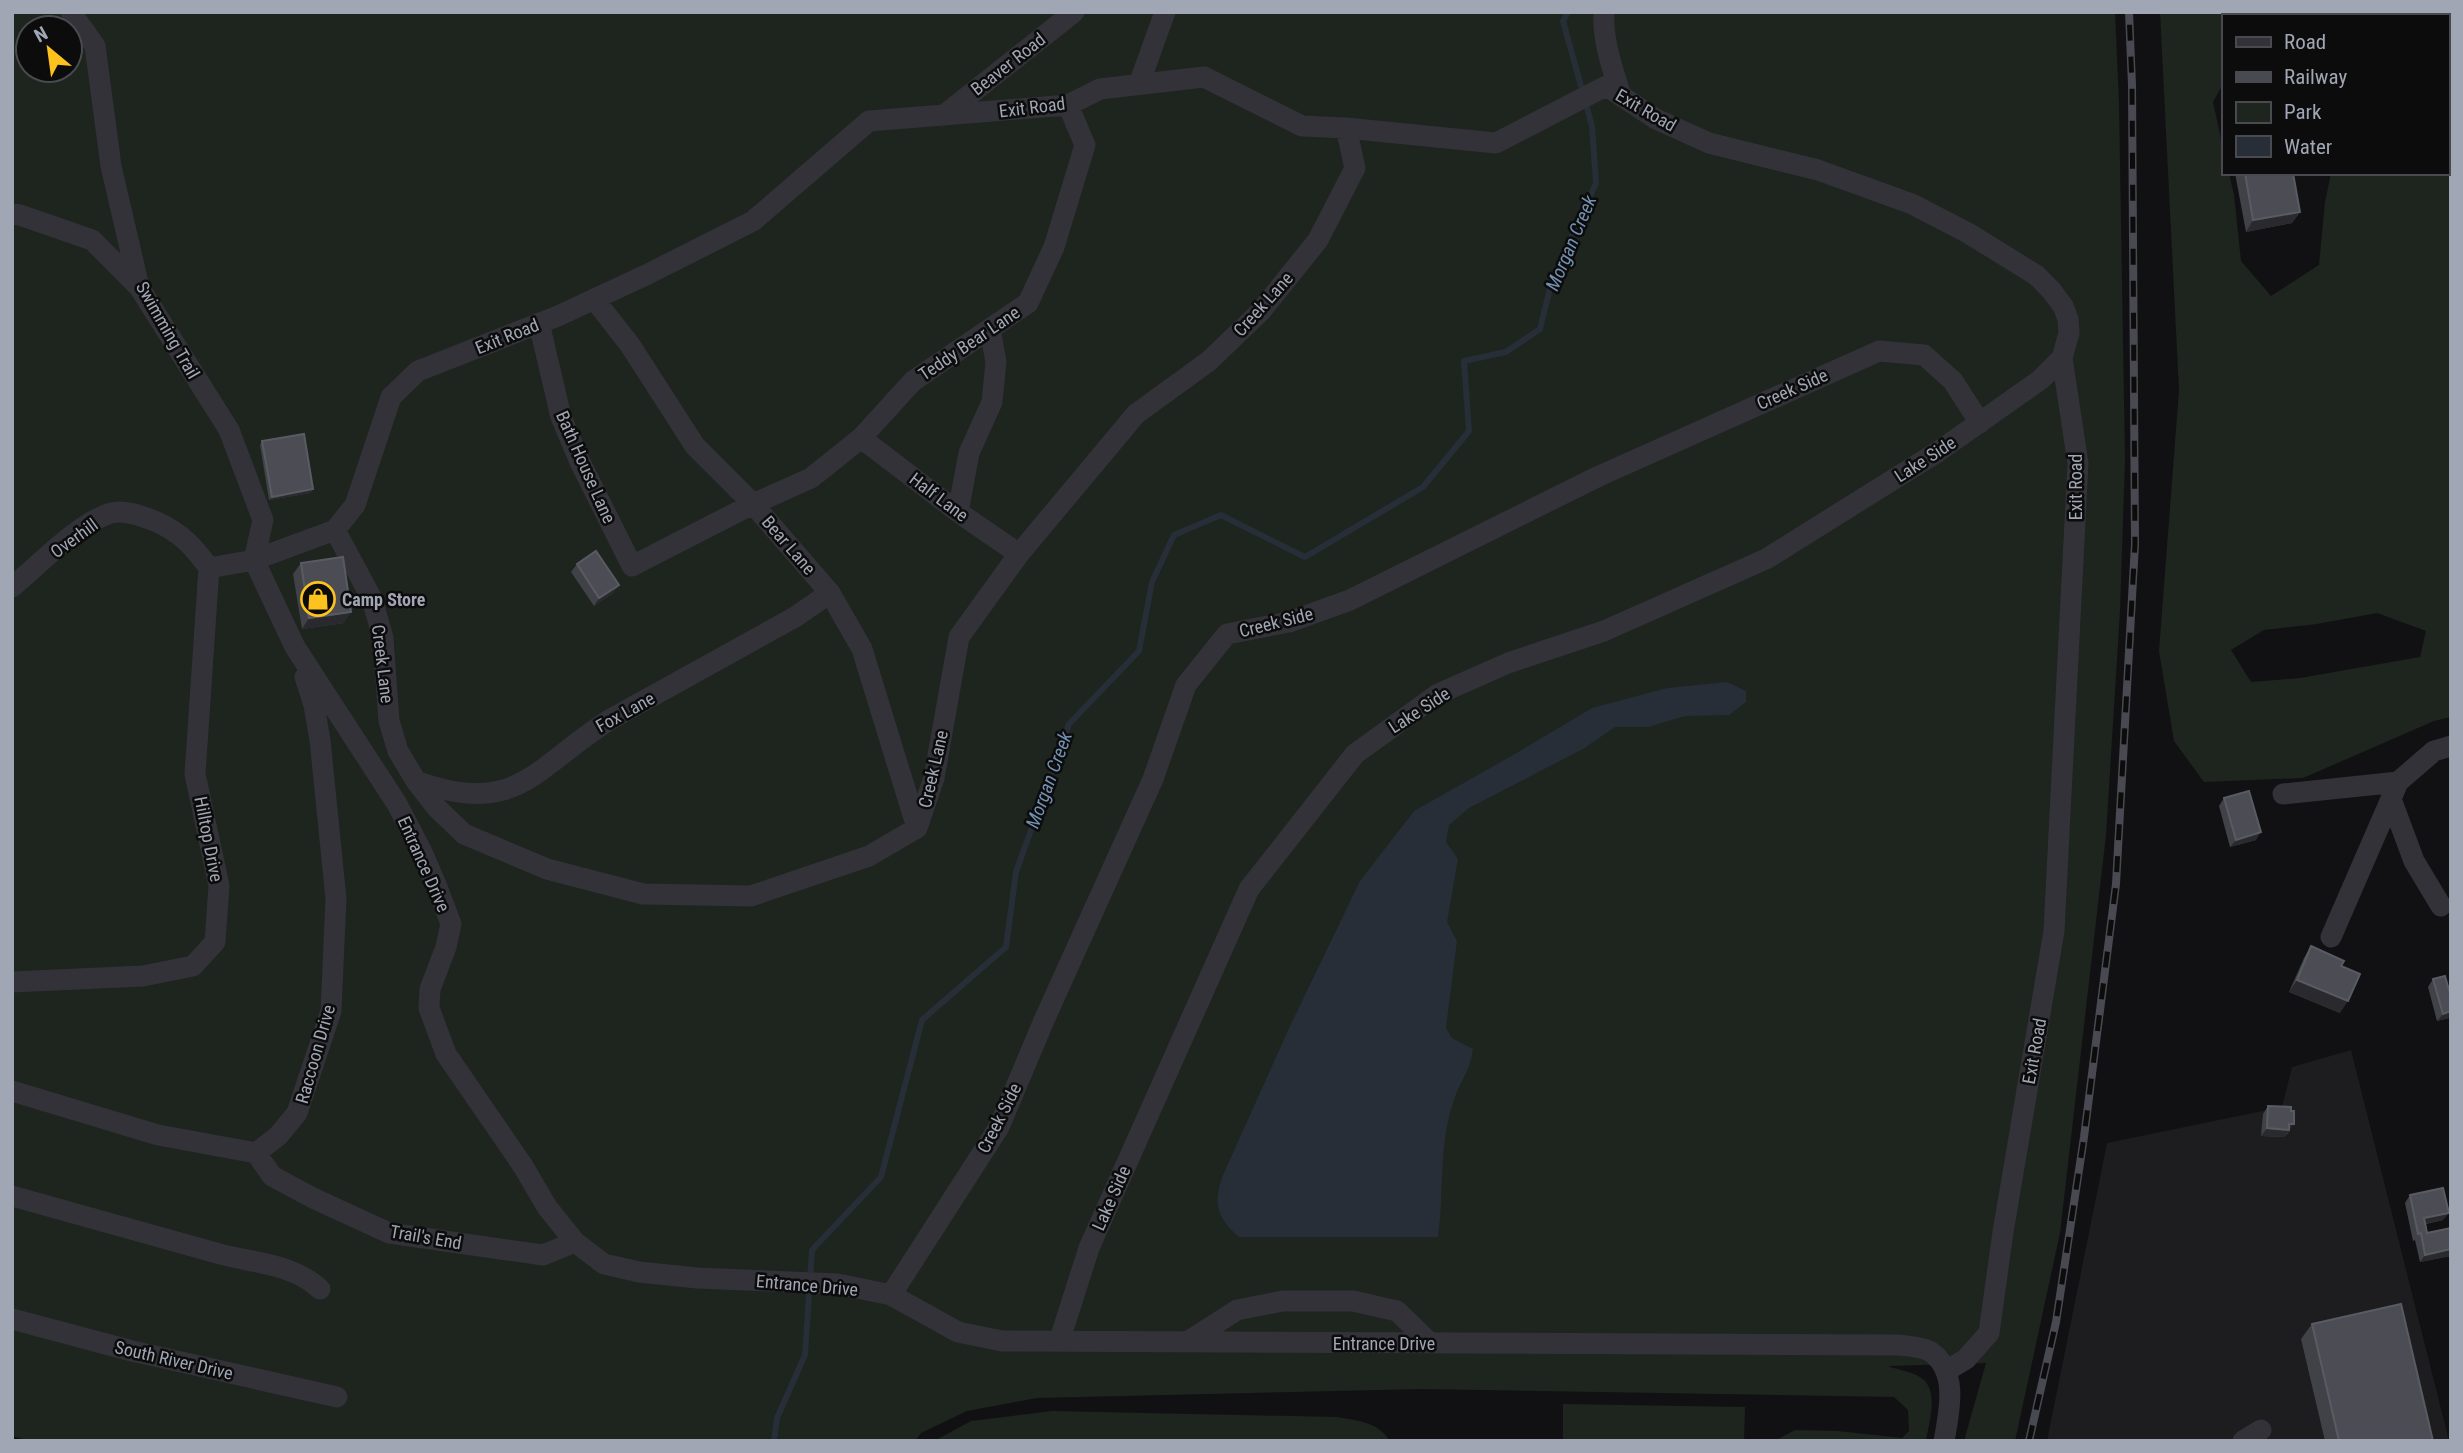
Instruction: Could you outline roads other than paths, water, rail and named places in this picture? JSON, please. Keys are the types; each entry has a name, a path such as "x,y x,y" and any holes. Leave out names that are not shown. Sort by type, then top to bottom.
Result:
{"street":[{"name":"Swimming Trail","path":"71,12 96,46 111,166 139,287 229,430 263,520 254,560"},
{"name":"Beaver Road","path":"943,116 1074,12"},
{"path":"1604,12 1603,26 1613,91"},
{"path":"1139,84 1164,13"},
{"name":"Exit Road","path":"335,530 355,505 391,397 418,371 594,299 753,221 869,121 1068,105 1100,89 1204,77 1302,126 1496,143 1558,110 1613,91 1656,118 1709,143 1818,170 1913,204 1968,233 2036,275 2063,306 2069,333 2062,358 2078,463 2054,931 2003,1232 1989,1333 1966,1359 1945,1371"},
{"name":"Teddy Bear Lane","path":"632,566 753,504 811,478 861,438 913,381 1028,303 1054,247 1085,145 1068,105"},
{"name":"Creek Lane","path":"335,530 372,599 383,638 389,721 398,751 437,808 464,834 547,869 643,894 751,896 869,856 917,828 934,778 958,637 1019,554 1136,414 1209,361 1261,311 1318,240 1355,169 1346,128"},
{"path":"12,214 92,240 139,287"},
{"name":"Bear Lane","path":"594,299 630,345 695,446 753,504 830,593 862,649 917,828"},
{"name":"Bath House Lane","path":"540,323 561,417 580,462 632,566"},
{"path":"958,512 970,453 992,402 996,362 990,328"},
{"name":"Creek Side","path":"891,1295 999,1127 1153,779 1186,684 1227,634 1289,622 1350,600 1597,477 1879,351 1924,355 1953,381 1980,422"},
{"name":"Lake Side","path":"1060,1339 1089,1248 1249,890 1355,754 1438,694 1508,663 1604,631 1766,559 1939,451 2040,380 2062,358"},
{"name":"Half Lane","path":"861,438 958,512 1019,554"},
{"name":"Overhill","path":"12,587 86,525 113,512 141,515 176,531 196,549 209,568"},
{"path":"209,568 254,560 335,530"},
{"name":"Entrance Drive","path":"254,560 295,647 397,804 422,852 451,924 446,947 430,989 429,1008 446,1054 523,1166 547,1208 575,1242 604,1264 639,1272 697,1278 838,1284 891,1295 958,1332 1002,1341 1060,1339 1899,1345 1930,1350 1942,1363 1945,1371"},
{"name":"Hilltop Drive","path":"12,982 143,976 193,966 215,942 219,886 195,774 209,568"},
{"name":"Fox Lane","path":"416,781 445,792 475,795 506,790 534,777 566,754 584,736 611,719 795,617 830,593"},
{"name":"Raccoon Drive","path":"256,1153 278,1136 297,1113 331,1011 336,899 320,740 314,705 295,647"},
{"path":"2331,937 2395,790 2434,751 2451,746"},
{"path":"2283,794 2395,790"},
{"path":"2395,790 2414,861 2441,906"},
{"path":"12,1091 158,1135 256,1153"},
{"name":"Trail's End","path":"256,1153 272,1176 388,1233 543,1255 575,1242"},
{"path":"12,1196 223,1255 282,1268 309,1279 320,1289"},
{"path":"1187,1342 1237,1310 1283,1301 1353,1301 1397,1311 1430,1343"},
{"name":"South River Drive","path":"12,1319 132,1351 337,1396"},
{"path":"1944,1441 1950,1382 1945,1371"}],"water":[{"path":"1727,682 1746,691 1746,702 1729,715 1685,716 1648,727 1615,727 1583,749 1469,808 1449,825 1446,842 1458,859 1447,922 1457,941 1446,1028 1452,1038 1473,1049 1470,1064 1454,1099 1445,1137 1438,1237 1239,1237 1231,1230 1219,1209 1218,1194 1223,1175 1290,1026 1360,881 1414,811 1592,708 1667,688"}],"waterway":[{"name":"Morgan Creek","path":"774,1441 777,1418 805,1355 812,1250 881,1177 922,1020 1006,947 1016,872 1069,724 1139,651 1152,582 1174,535 1221,515 1305,557 1423,487 1469,431 1464,361 1506,352 1540,329 1552,280 1596,183 1592,126 1563,21 1568,12"}],"railway":[{"path":"2029,1441 2056,1322 2084,1137 2116,884 2135,544 2132,85 2129,12"}],"place":[{"name":"Camp Store","path":"318,599"}]}
